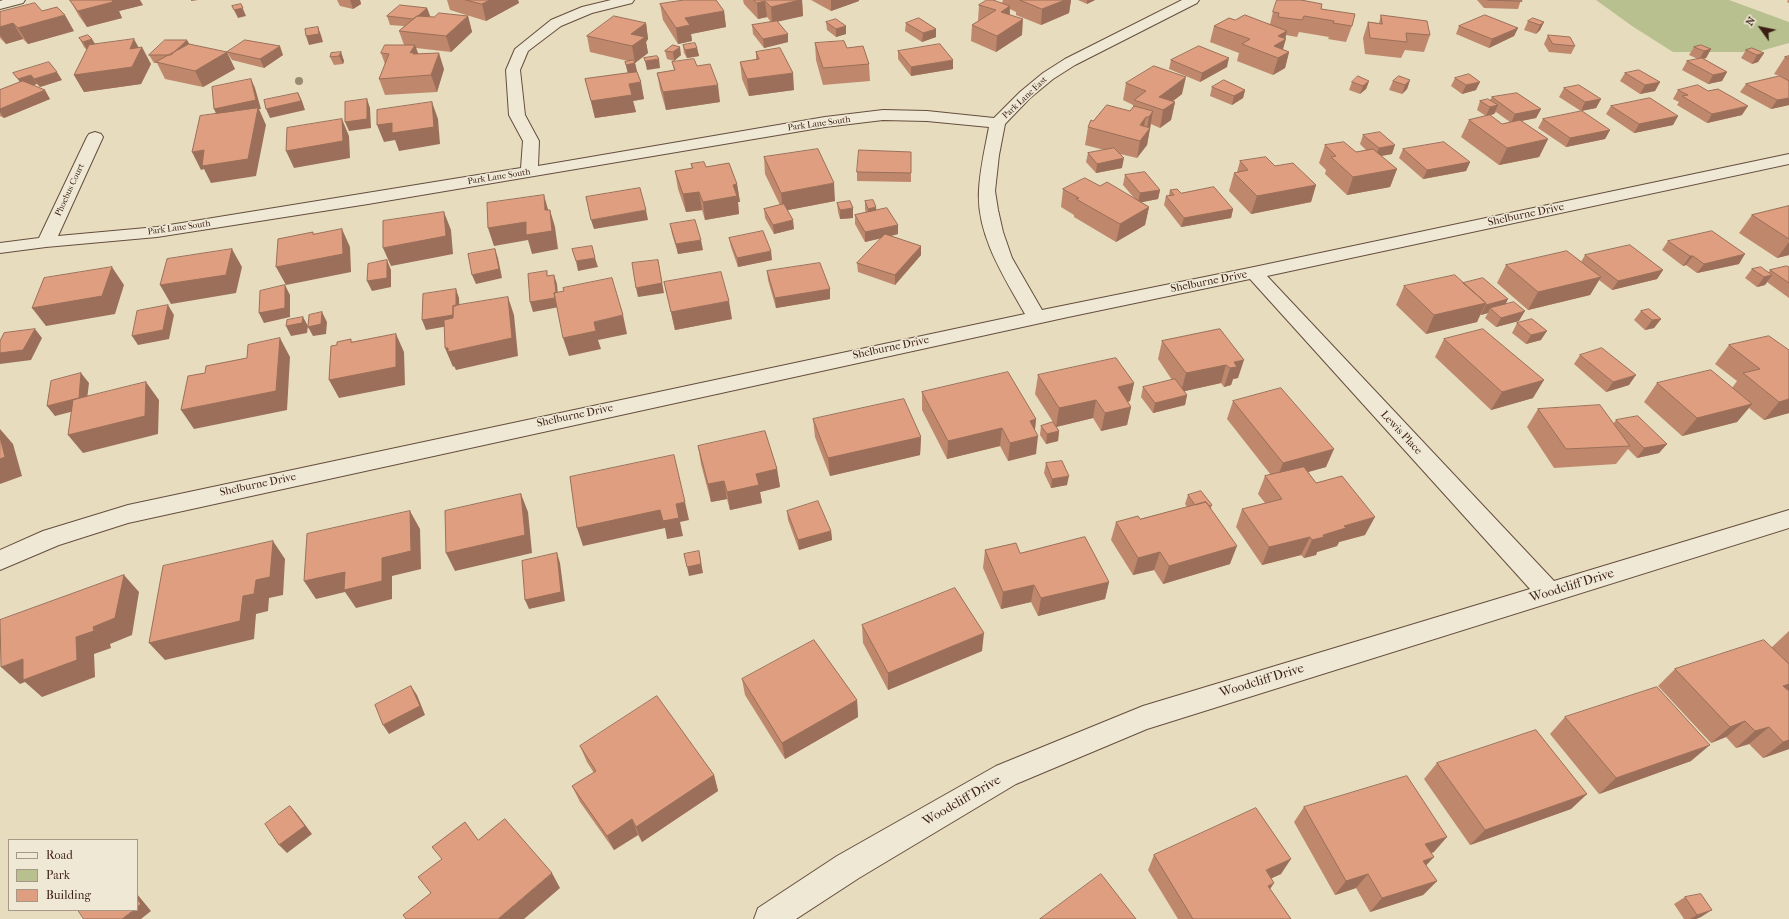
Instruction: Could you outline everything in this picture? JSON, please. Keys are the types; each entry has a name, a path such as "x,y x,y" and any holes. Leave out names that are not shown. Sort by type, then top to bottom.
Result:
{"street":[{"path":"0,5 18,0"},
{"path":"529,172 530,141 517,115 513,70 522,49 556,23 587,10 627,0"},
{"name":"Park Lane East","path":"1036,317 1003,258 994,232 989,210 987,191 991,155 998,123 1025,95 1048,76 1070,62 1192,0"},
{"name":"Park Lane South","path":"0,248 46,242 158,232 825,122 883,115 927,116 998,123"},
{"name":"Phoebus Court","path":"46,242 95,137"},
{"name":"Shelburne Drive","path":"0,560 51,538 121,517 213,494 1036,317 1254,273 1789,159"},
{"name":"Lewis Place","path":"1254,273 1548,593"},
{"name":"Woodcliff Drive","path":"769,919 848,867 1006,775 1143,718 1789,519"}],"green space":[{"path":"1596,0 1729,0 1789,22 1789,43 1757,52 1673,52 1632,26"}],"building":[{"path":"70,0 112,0 113,2 78,11"},
{"path":"466,0 490,0 482,4"},
{"path":"684,0 716,0 724,11 685,18 690,25 676,28 660,4"},
{"path":"754,0 800,0 771,7 765,1 757,3"},
{"path":"987,0 993,0 1010,6 1001,12 1023,19 997,36 972,25 996,10 979,5"},
{"path":"1020,0 1065,0 1042,9"},
{"path":"1277,0 1301,0 1322,4 1321,9 1355,14 1352,26 1333,23 1334,21 1304,16 1302,20 1278,17 1279,13 1273,12"},
{"path":"1488,0 1521,0 1522,1"},
{"path":"35,3 42,11 57,7 65,15 18,28 13,23 0,27 0,12"},
{"path":"241,4 243,8 234,10 232,6"},
{"path":"400,5 427,8 413,19 387,16"},
{"path":"439,13 468,16 446,36 399,31 417,16 434,17"},
{"path":"1245,15 1287,31 1278,36 1286,39 1274,46 1289,52 1278,58 1242,44 1250,39 1214,26 1229,18 1235,20"},
{"path":"1381,15 1427,21 1430,35 1406,33 1407,42 1370,38 1368,22 1382,24"},
{"path":"1485,15 1518,28 1492,39 1459,26"},
{"path":"614,16 646,23 631,34 645,37 632,46 587,36"},
{"path":"919,18 936,29 923,33 906,23"},
{"path":"1533,18 1544,22 1540,25 1528,21"},
{"path":"836,19 846,26 836,29 826,22"},
{"path":"777,21 788,34 763,39 752,25"},
{"path":"318,27 319,34 306,36 305,29"},
{"path":"88,35 92,39 83,42 79,38"},
{"path":"1548,35 1570,37 1575,46 1553,44"},
{"path":"134,39 130,49 142,47 132,67 74,75 89,45"},
{"path":"165,40 187,40 171,55 149,55"},
{"path":"245,40 280,46 260,59 227,52"},
{"path":"844,41 847,48 863,46 869,64 823,68 815,43"},
{"path":"695,43 697,48 685,50 683,45"},
{"path":"189,44 227,52 195,71 156,62"},
{"path":"940,44 953,60 911,67 898,51"},
{"path":"385,45 415,45 410,53 414,52 413,54 439,53 431,75 379,79 389,54 381,53"},
{"path":"673,45 680,47 673,52 665,51"},
{"path":"1701,45 1711,49 1704,51 1694,47"},
{"path":"1199,46 1229,58 1202,73 1171,60"},
{"path":"780,48 793,73 747,79 740,62 759,59 756,52"},
{"path":"1752,48 1764,53 1757,55 1746,50"},
{"path":"341,52 339,56 330,57 331,53"},
{"path":"657,56 659,59 645,61 644,58"},
{"path":"1702,58 1727,72 1713,75 1687,61"},
{"path":"694,59 697,66 710,64 718,85 663,92 657,73 675,70 672,62"},
{"path":"633,60 635,63 626,65 625,62"},
{"path":"49,62 57,72 34,79 31,75 18,79 13,73"},
{"path":"1154,66 1186,77 1159,97 1175,102 1163,110 1134,100 1146,91 1126,83"},
{"path":"1639,70 1660,82 1645,85 1625,73"},
{"path":"637,72 641,82 629,84 632,95 591,101 585,79"},
{"path":"1469,74 1480,82 1466,85 1455,78"},
{"path":"1358,76 1369,81 1363,86 1352,82"},
{"path":"1399,76 1410,80 1405,85 1393,81"},
{"path":"1780,76 1789,81 1789,98 1777,100 1746,84"},
{"path":"251,79 256,100 214,109 212,87"},
{"path":"1224,80 1245,90 1234,96 1212,87"},
{"path":"23,81 45,90 0,109 0,90"},
{"path":"1579,85 1601,99 1585,102 1564,88"},
{"path":"1698,85 1708,91 1718,89 1748,106 1712,114 1682,96 1688,95 1678,90"},
{"path":"298,93 301,101 266,109 264,100"},
{"path":"1517,93 1541,109 1515,114 1492,97"},
{"path":"1650,98 1678,116 1639,124 1611,106"},
{"path":"367,99 367,119 345,122 345,102"},
{"path":"1488,99 1498,105 1490,107 1480,101"},
{"path":"432,102 434,127 392,133 392,123 377,125 377,110"},
{"path":"1107,105 1130,111 1134,106 1153,111 1140,125 1150,128 1140,141 1088,127 1091,120 1093,121"},
{"path":"258,108 248,159 202,166 204,150 192,152 200,116"},
{"path":"1582,111 1610,130 1570,138 1543,119"},
{"path":"1490,115 1502,124 1520,120 1548,139 1507,148 1469,120"},
{"path":"342,119 343,141 286,151 287,128"},
{"path":"1380,132 1395,145 1379,148 1363,135"},
{"path":"1344,142 1356,152 1373,149 1397,169 1353,177 1331,157 1336,156 1325,145"},
{"path":"1444,142 1470,162 1427,170 1403,149"},
{"path":"1114,148 1124,158 1097,164 1088,153"},
{"path":"818,149 834,183 781,193 764,157"},
{"path":"859,150 911,152 911,173 857,172"},
{"path":"1266,157 1275,166 1293,163 1316,185 1257,196 1234,173 1248,170 1240,161"},
{"path":"704,162 706,167 729,163 737,184 733,185 737,196 703,202 699,192 683,194 675,171 693,168 691,164"},
{"path":"1145,172 1160,190 1140,193 1125,175"},
{"path":"1085,178 1100,186 1107,182 1149,207 1120,224 1076,199 1079,198 1063,189"},
{"path":"1214,187 1233,209 1184,218 1166,196 1174,195 1170,190 1177,189 1181,193"},
{"path":"640,188 646,210 591,220 586,197"},
{"path":"544,195 545,210 550,210 552,231 526,235 526,222 488,228 487,203"},
{"path":"873,200 876,207 868,209 865,201"},
{"path":"850,201 853,208 840,210 837,203"},
{"path":"784,204 793,220 773,225 764,209"},
{"path":"1789,206 1789,239 1752,215"},
{"path":"887,208 898,225 865,232 855,215"},
{"path":"444,212 446,236 383,248 383,221"},
{"path":"695,220 701,240 676,244 670,224"},
{"path":"342,229 343,254 276,267 278,239 313,232 313,234"},
{"path":"763,231 771,251 737,258 729,238"},
{"path":"1712,231 1745,254 1704,264 1668,241"},
{"path":"885,234 921,246 895,275 857,263"},
{"path":"1630,245 1663,270 1618,281 1585,255"},
{"path":"592,246 595,258 576,261 572,249"},
{"path":"232,249 226,275 160,285 167,259"},
{"path":"495,249 499,269 472,275 468,254"},
{"path":"1567,251 1601,277 1538,292 1506,265"},
{"path":"387,260 387,278 367,281 368,264"},
{"path":"658,260 662,283 636,288 632,263"},
{"path":"820,263 830,289 775,298 767,271"},
{"path":"1787,266 1789,267 1789,283 1770,270"},
{"path":"112,267 102,296 32,308 44,278"},
{"path":"1761,267 1772,275 1764,277 1752,269"},
{"path":"547,271 547,276 554,275 556,292 554,293 555,298 530,302 528,274"},
{"path":"721,272 729,301 671,312 664,282"},
{"path":"1455,275 1486,303 1434,315 1404,286"},
{"path":"612,278 623,315 594,322 596,331 563,338 554,293 564,291 563,288"},
{"path":"1483,278 1508,299 1485,305 1486,303 1463,283"},
{"path":"285,285 285,308 259,313 260,291"},
{"path":"456,289 456,306 453,306 453,315 422,320 423,294"},
{"path":"508,297 512,338 448,352 448,348 445,348 444,320 453,318 453,306"},
{"path":"1514,302 1525,311 1501,318 1490,308"},
{"path":"168,305 163,330 132,336 137,311"},
{"path":"1649,309 1661,319 1652,320 1641,311"},
{"path":"322,312 321,324 308,327 309,315"},
{"path":"303,317 302,323 286,326 287,320"},
{"path":"1532,319 1547,331 1531,335 1517,323"},
{"path":"35,329 23,350 0,353 0,341 4,333"},
{"path":"1220,329 1244,360 1234,362 1237,367 1230,368 1226,365 1186,373 1162,341"},
{"path":"1483,329 1544,380 1502,392 1444,339"},
{"path":"396,334 396,367 329,380 331,346 337,345 337,342 351,339 351,342"},
{"path":"1769,336 1789,350 1789,399 1779,402 1743,373 1760,369 1729,345"},
{"path":"280,338 276,391 181,410 188,376 205,373 206,366 247,358 248,345"},
{"path":"1602,348 1636,375 1613,382 1580,355"},
{"path":"1116,358 1134,383 1118,387 1131,407 1105,413 1096,400 1059,408 1038,375"},
{"path":"1711,370 1752,404 1697,418 1657,383"},
{"path":"1008,372 1036,419 1030,421 1038,436 1010,443 1002,428 948,441 922,392"},
{"path":"81,373 79,398 47,406 51,381"},
{"path":"1175,379 1187,395 1155,403 1143,387"},
{"path":"146,382 145,416 68,435 73,400"},
{"path":"1281,388 1334,449 1283,463 1233,401"},
{"path":"904,399 921,437 828,458 813,419"},
{"path":"1600,405 1630,446 1566,449 1538,409"},
{"path":"1638,416 1667,444 1644,448 1616,420"},
{"path":"1053,422 1059,431 1047,434 1041,426"},
{"path":"765,431 777,469 756,474 759,485 727,492 724,481 708,484 698,446"},
{"path":"0,437 5,457 0,459"},
{"path":"674,455 685,502 676,504 679,518 663,521 660,510 577,528 570,477"},
{"path":"1062,461 1069,476 1052,479 1046,463"},
{"path":"1304,467 1316,483 1342,476 1375,517 1344,526 1346,528 1323,535 1324,537 1312,540 1310,537 1269,547 1242,509 1282,499 1265,476"},
{"path":"1201,491 1212,505 1209,506 1206,502 1195,505 1188,495"},
{"path":"521,494 525,535 446,553 445,511"},
{"path":"818,501 831,531 798,540 787,511"},
{"path":"1206,502 1237,546 1169,566 1160,552 1138,558 1116,522 1138,516 1140,519"},
{"path":"410,511 411,551 382,558 382,581 344,590 345,572 304,581 307,534"},
{"path":"1085,537 1109,582 1041,598 1034,585 1003,592 985,550 1016,543 1020,553"},
{"path":"273,541 270,577 256,580 254,594 243,596 240,621 149,643 163,566"},
{"path":"699,551 701,564 687,567 684,554"},
{"path":"557,553 561,592 525,600 522,561"},
{"path":"124,575 115,618 93,627 94,631 76,637 77,660 23,680 23,659 1,667 0,620"},
{"path":"955,588 984,633 888,673 862,625"},
{"path":"814,640 857,700 782,743 742,679"},
{"path":"1764,640 1789,664 1789,684 1783,686 1789,691 1789,740 1783,742 1769,727 1755,731 1745,721 1730,727 1675,669"},
{"path":"411,686 420,706 383,725 375,705"},
{"path":"1657,687 1710,745 1616,778 1565,717"},
{"path":"657,696 714,775 636,827 632,819 607,836 572,786 596,771 580,746"},
{"path":"1536,730 1587,794 1485,830 1437,763"},
{"path":"1407,776 1447,837 1425,844 1434,857 1423,861 1437,881 1382,898 1368,874 1346,881 1304,807"},
{"path":"290,806 305,826 279,845 265,824"},
{"path":"1256,808 1291,859 1266,870 1274,883 1268,886 1291,919 1193,919 1154,855"},
{"path":"505,819 552,873 498,919 406,919 403,915 431,893 418,877 442,859 432,847 465,822 478,840"},
{"path":"1101,874 1136,919 1040,919"},
{"path":"1701,894 1712,910 1697,915 1685,897"},
{"path":"79,911 133,911 122,919 84,919"}]}
